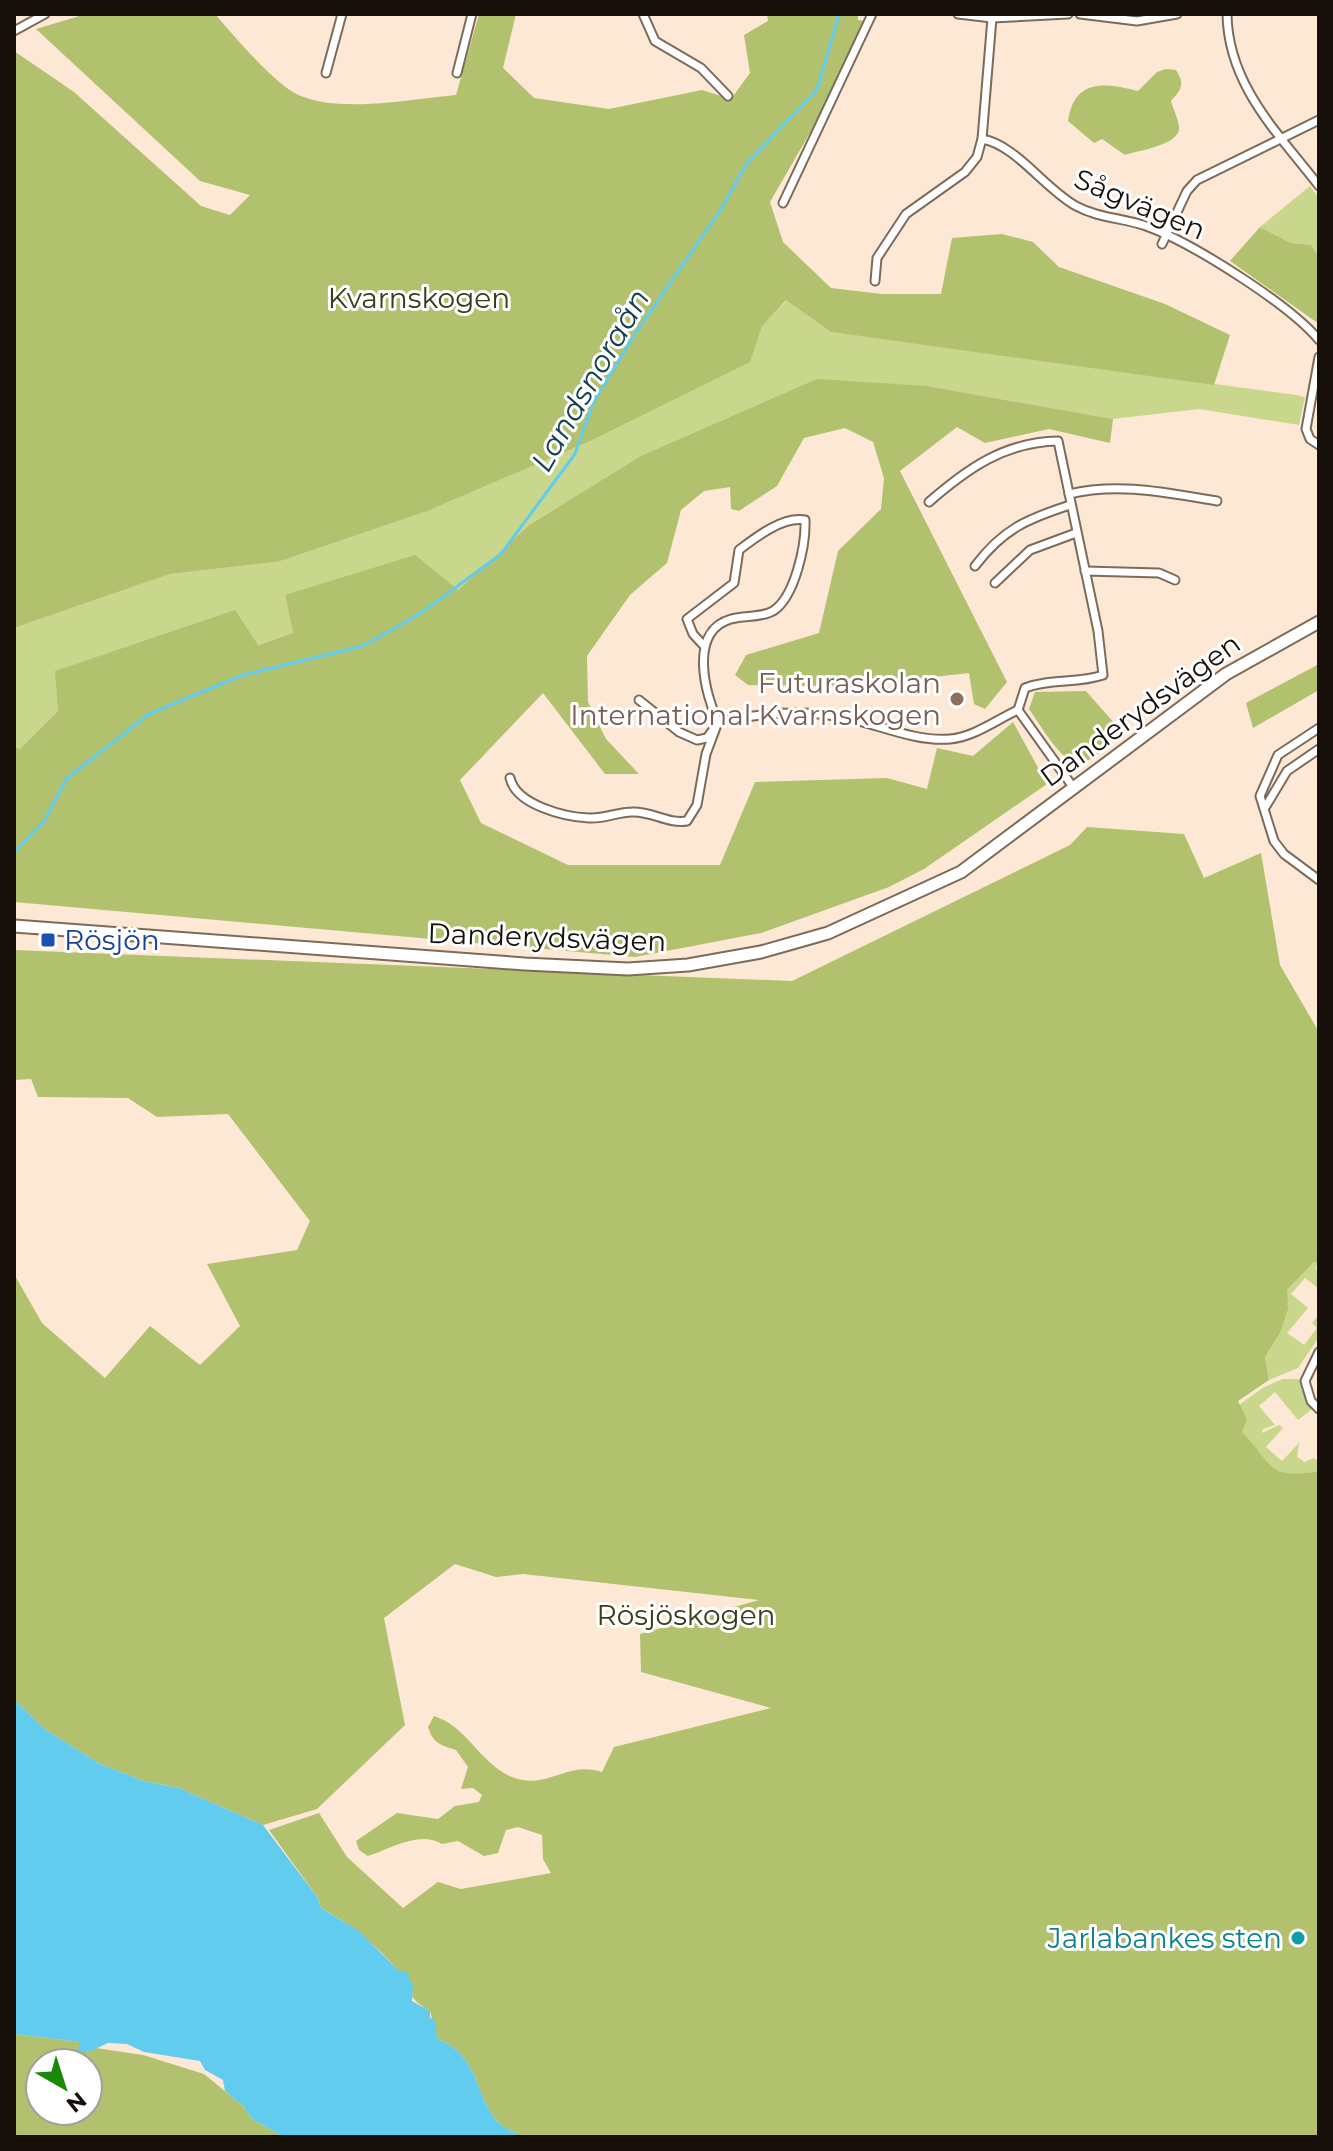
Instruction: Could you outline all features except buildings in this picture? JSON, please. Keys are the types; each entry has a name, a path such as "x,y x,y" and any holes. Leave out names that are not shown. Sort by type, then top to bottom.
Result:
{"main road":[{"name":"Danderydsvägen","path":"14,926 628,969 729,959 816,936 914,896 961,872 1226,674 1319,622"}],"street":[{"path":"14,31 45,14"},
{"path":"326,73 342,14"},
{"path":"457,73 472,14"},
{"path":"643,14 655,41 701,68 728,96"},
{"path":"783,203 872,14"},
{"path":"958,14 992,18 1068,14"},
{"path":"1080,14 1137,21 1177,14"},
{"path":"1227,14 1232,60 1256,107 1319,186"},
{"path":"875,281 877,258 906,214 972,166 982,139 992,18"},
{"path":"1162,244 1197,180 1319,120"},
{"name":"Sågvägen","path":"982,139 1000,144 1076,207 1165,235 1275,300 1319,340"},
{"path":"1319,357 1306,429 1310,439 1319,445"},
{"path":"639,700 679,732 697,740 707,738 718,722 802,711 846,718 929,739 951,739 966,736 1018,710 1025,688 1043,681 1091,679 1103,675 1098,631 1058,441 1033,441 987,459 962,474 929,502"},
{"path":"1069,494 1098,487 1132,488 1217,501"},
{"path":"975,566 994,543 1027,519 1070,505"},
{"path":"510,778 512,785 525,798 562,813 589,818 634,811 674,823 687,821 697,805 706,754 718,722 708,700 705,647 710,632 719,623 766,614 785,601 796,575 805,520 789,520 779,524 739,550 734,583 687,619 693,634 705,647"},
{"path":"995,583 1030,550 1076,533"},
{"path":"1085,571 1159,573 1175,580"},
{"path":"1018,710 1073,787"},
{"path":"1319,728 1278,755 1263,783 1260,796 1266,806 1274,841 1284,854 1319,880"},
{"path":"1266,806 1287,771 1319,749"},
{"path":"1319,1352 1305,1381 1311,1401 1319,1409"}],"green space":[{"name":"Kvarnskogen","path":"86,14 215,14 256,60 291,91 317,101 356,104 456,95 479,14 516,14 503,68 534,98 609,109 702,90 731,99 750,73 744,35 768,21 767,14 858,14 858,20 865,21 845,72 770,202 783,242 831,288 882,294 941,294 952,238 1002,234 1033,242 1059,267 1165,304 1230,335 1214,385 831,332 786,300 762,326 750,362 590,441 427,511 277,562 170,574 14,628 14,51 74,92 201,206 230,215 250,195 200,181 36,29"},
{"path":"1176,70 1181,79 1180,90 1171,101 1178,132 1167,142 1125,155 1102,139 1094,143 1068,121 1071,107 1084,91 1102,85 1138,91 1157,72"},
{"path":"1310,186 1319,198 1319,257 1311,245 1291,243 1260,227"},
{"path":"1260,227 1291,243 1311,245 1319,257 1319,324 1230,261"},
{"path":"787,300 831,332 1305,397 1299,425 1199,409 1113,419 927,386 528,526 458,590 285,595 293,633 257,645 235,611 58,711 20,750 14,747 14,628 170,574 277,562 749,362 762,325"},
{"path":"817,379 927,386 1113,419 1110,443 1049,429 985,443 957,427 900,471 1007,682 985,709 974,704 969,673 827,686 748,685 735,675 746,655 819,633 838,551 881,509 884,478 873,442 845,428 804,438 777,486 739,511 731,509 730,487 704,491 681,510 667,563 630,595 587,656 588,702 606,739 639,774 605,774 543,693 460,780 481,823 568,865 720,865 755,782 887,778 927,789 937,748 973,756 1013,722 1047,784 924,869 889,887 761,933 635,957 14,902 14,747 20,749 58,711 55,671 235,610 258,645 293,633 285,595 415,555 458,590 528,526 641,456"},
{"path":"1319,664 1319,690 1253,728 1246,703"},
{"path":"1086,691 1123,733 1081,763 1074,762 1059,751 1029,709 1035,692"},
{"name":"Rösjöskogen","path":"1087,827 1184,834 1204,878 1261,853 1280,965 1319,1032 1319,1263 1314,1262 1287,1290 1288,1309 1280,1333 1265,1357 1269,1380 1238,1401 1247,1419 1242,1432 1266,1461 1289,1473 1319,1471 1319,2137 522,2137 500,2124 492,2114 462,2055 437,2039 430,2011 411,1995 396,1968 361,1935 321,1908 318,1898 269,1830 319,1813 347,1857 403,1908 438,1882 461,1889 551,1873 543,1859 542,1835 518,1827 506,1830 498,1853 484,1856 458,1841 442,1844 424,1839 405,1842 368,1856 359,1850 356,1841 397,1813 438,1819 455,1806 479,1802 482,1795 473,1788 461,1789 468,1767 456,1750 438,1743 432,1737 428,1727 434,1716 456,1728 501,1771 512,1777 536,1780 578,1770 602,1772 614,1747 771,1708 641,1672 640,1634 759,1600 523,1574 496,1577 455,1564 384,1618 405,1725 317,1809 263,1825 179,1788 144,1781 100,1764 46,1730 14,1700 14,1274 42,1323 105,1378 150,1326 200,1365 240,1326 207,1264 297,1250 310,1221 228,1114 157,1117 128,1098 38,1097 31,1079 14,1080 14,950 792,981 1070,845"},
{"path":"1314,1262 1319,1263 1316,1266 1319,1289 1305,1278 1291,1294 1308,1308 1287,1333 1304,1345 1317,1328 1312,1323 1318,1316 1319,1337 1298,1368 1269,1380 1265,1357 1280,1333 1287,1290"},
{"path":"1283,1379 1299,1379 1312,1409 1298,1420 1275,1392 1259,1406 1275,1425 1263,1429 1262,1433 1279,1425 1283,1428 1266,1447 1282,1461 1299,1443 1297,1457 1305,1462 1313,1458 1319,1461 1319,1471 1289,1476 1270,1467 1242,1432 1239,1405 1264,1387"},
{"path":"14,2034 81,2042 80,2047 24,2047 24,2127 104,2127 104,2049 143,2055 204,2074 243,2106 252,2119 284,2137 14,2137"}],"water":[{"path":"14,1700 46,1730 100,1764 144,1781 179,1788 263,1825 318,1898 321,1908 359,1931 399,1971 406,1971 413,1986 412,2001 430,2011 430,2018 435,2019 437,2039 462,2055 492,2114 500,2124 522,2137 284,2137 252,2119 243,2106 225,2091 223,2080 205,2070 200,2061 144,2052 127,2044 79,2047 80,2042 14,2034"}],"waterway":[{"name":"Landsnoraån","path":"14,852 45,820 66,779 149,714 243,675 363,646 421,613 501,554 575,454 593,403 635,334 721,209 747,163 817,90 839,14"}],"place":[{"name":"Futuraskolan International Kvarnskogen","path":"957,699"},
{"name":"Rösjön","path":"48,940"},
{"name":"Jarlabankes sten","path":"1298,1938"}]}
